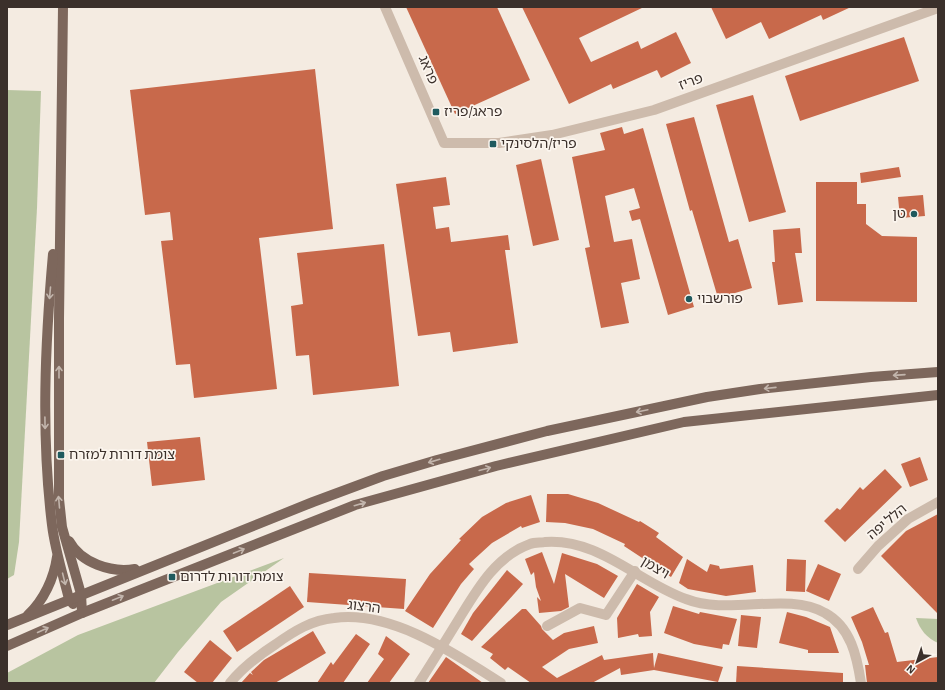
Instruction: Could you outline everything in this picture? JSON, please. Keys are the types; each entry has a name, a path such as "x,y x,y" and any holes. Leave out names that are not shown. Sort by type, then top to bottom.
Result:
{"main road":[{"path":"63,7 60,184 59,499 62,527 81,594 82,613"},
{"path":"60,184 46,329 44,394 46,469 52,527 57,551 69,599 82,613"},
{"path":"7,624 383,476 547,431 722,394 863,378 938,372"},
{"path":"7,646 82,613 355,505 496,466 684,422 938,395"},
{"path":"62,527 71,546 83,558 106,567 121,570 147,568"},
{"path":"24,617 37,604 49,585 54,570 57,551"}],"street":[{"name":"פראג","path":"385,7 444,143"},
{"name":"פריז","path":"444,143 499,143 552,134 654,110 938,8"},
{"name":"הלל יפה","path":"858,569 878,546 908,519 938,502"},
{"name":"ויצמן","path":"419,683 483,580 504,558 531,544 561,541 583,546 634,572 663,590 687,600 713,605 735,606 776,604 807,605 826,613 841,626 850,640 856,656 861,683"},
{"path":"547,626 580,608 606,615 634,572"},
{"name":"הרצוג","path":"230,683 240,671 294,631 313,623 334,618 364,619 406,629 501,683"}],"green space":[{"path":"7,90 41,91 37,208 19,542 14,575 7,579"},
{"path":"284,558 221,602 178,652 154,683 7,683 7,673 78,635"},
{"path":"916,618 938,619 938,643 930,639 924,633"}],"building":[{"path":"406,7 497,7 530,80 455,114"},
{"path":"522,7 644,7 579,38 591,62 638,41 641,49 676,32 691,63 661,78 657,70 613,89 611,84 569,104"},
{"path":"711,7 851,7 823,20 821,15 769,39 761,22 726,39"},
{"path":"904,37 919,81 800,121 785,76"},
{"path":"315,69 333,229 259,238 277,389 194,398 190,364 176,365 161,241 173,240 170,212 145,215 130,90"},
{"path":"753,95 786,212 749,222 716,105"},
{"path":"694,117 729,242 738,239 752,288 718,298 692,210 690,211 666,124"},
{"path":"622,127 624,134 643,128 694,307 668,315 640,219 632,221 629,211 640,208 634,188 605,196 614,242 632,239 640,279 621,283 629,323 601,328 585,248 590,247 572,157 605,150 600,133"},
{"path":"541,159 559,240 533,246 516,165"},
{"path":"899,167 901,177 861,183 860,173"},
{"path":"446,177 450,205 433,207 436,229 449,227 451,242 508,235 510,250 505,250 518,343 453,352 450,332 418,336 396,184"},
{"path":"816,182 857,182 857,204 866,204 866,224 882,236 917,237 917,302 816,301"},
{"path":"923,195 925,216 900,218 898,197"},
{"path":"800,228 802,253 795,253 803,302 778,305 772,262 775,262 773,230"},
{"path":"384,244 399,386 313,395 309,355 296,356 291,306 303,304 297,253"},
{"path":"200,437 205,480 152,486 147,442"},
{"path":"920,457 928,480 910,487 901,464"},
{"path":"885,469 902,487 845,542 824,521 837,508 840,510 860,487 863,490"},
{"path":"547,494 568,494 598,503 639,522 640,521 659,533 656,537 683,557 671,577 624,546 625,544 593,529 565,523 546,522"},
{"path":"531,495 540,522 522,528 521,526 492,543 469,564 474,569 461,584 433,628 405,611 430,574 461,540 459,539 482,517 506,503"},
{"path":"938,514 938,614 881,556 906,531"},
{"path":"542,552 554,584 562,553 597,564 618,576 604,598 565,574 569,607 561,611 539,613 537,597 541,601 536,587 534,572 531,575 525,559"},
{"path":"687,559 707,572 710,564 719,566 720,569 753,565 756,592 726,596 688,589 679,583"},
{"path":"787,559 806,560 805,592 786,591"},
{"path":"818,564 841,574 829,601 806,591"},
{"path":"507,570 523,584 472,641 461,634 473,613"},
{"path":"309,573 406,579 404,609 307,602"},
{"path":"637,584 659,597 650,612 652,636 639,637 638,634 618,638 617,618"},
{"path":"290,586 304,607 237,652 223,631"},
{"path":"673,606 699,614 700,612 737,619 729,645 723,644 722,649 694,644 664,633"},
{"path":"873,607 885,633 888,632 897,662 938,657 938,683 867,683 865,665 869,665 862,642 851,617"},
{"path":"522,609 526,609 553,640 564,633 594,626 598,643 569,649 542,667 557,678 602,655 604,660 653,653 654,668 658,653 723,667 718,682 654,670 621,675 620,668 592,683 531,683 508,667 505,670 490,658 493,654 481,647"},
{"path":"787,612 806,617 830,627 839,653 808,653 808,650 779,643"},
{"path":"741,615 761,617 757,648 738,646"},
{"path":"313,631 326,653 275,683 241,683 250,673 253,675 251,672 264,660"},
{"path":"356,634 370,644 343,683 317,683 331,662 333,665"},
{"path":"386,636 410,654 389,683 367,683 384,659 378,654"},
{"path":"210,640 232,658 212,683 198,683 184,672"},
{"path":"446,657 483,683 428,683"},
{"path":"737,666 843,673 843,683 736,683"}],"place":[{"name":"פראג/פריז","path":"436,112"},
{"name":"פריז/הלסינקי","path":"493,144"},
{"name":"טן","path":"914,214"},
{"name":"פורשבוי","path":"689,299"},
{"name":"צומת דורות למזרח","path":"61,455"},
{"name":"צומת דורות לדרום","path":"172,577"}]}
